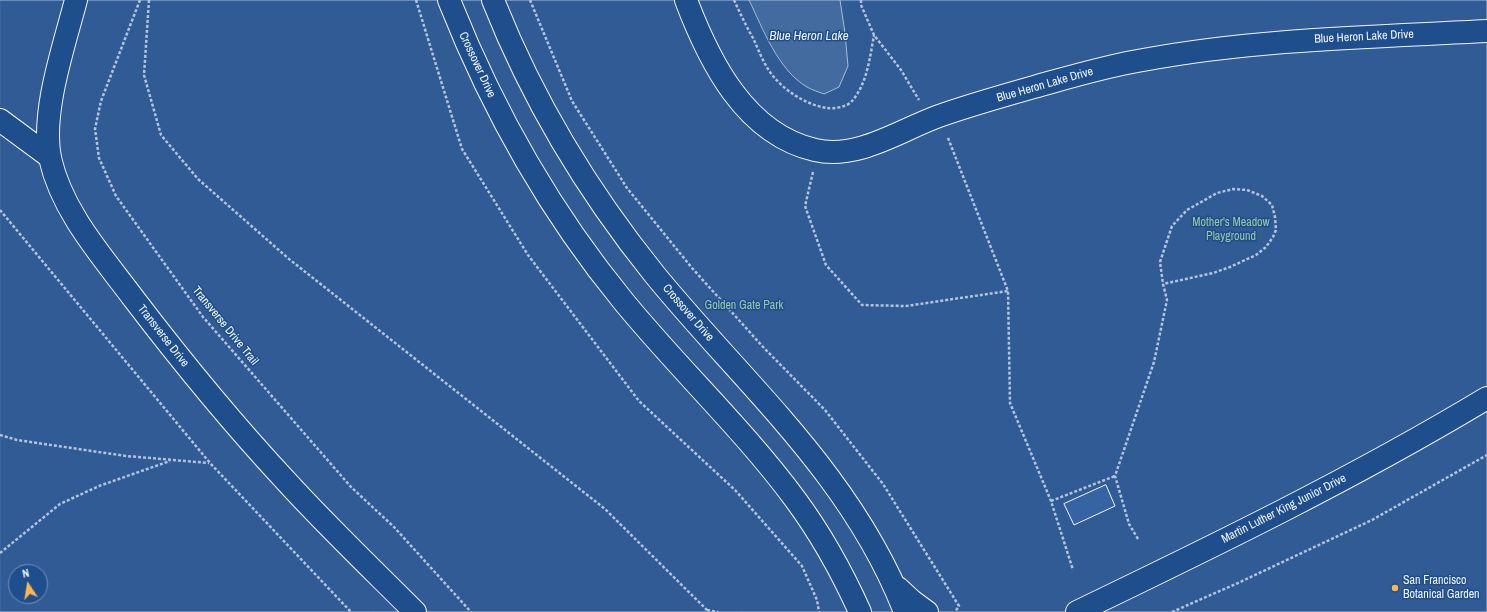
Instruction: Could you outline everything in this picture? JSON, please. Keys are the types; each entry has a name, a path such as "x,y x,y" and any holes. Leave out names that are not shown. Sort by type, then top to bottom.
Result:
{"main road":[{"name":"Transverse Drive","path":"76,0 54,87 48,134 50,157 56,179 65,201 76,220 117,276 190,370 284,480 356,555 415,612"},
{"name":"Crossover Drive","path":"449,0 472,56 501,115 532,171 566,224 624,302 777,476 811,522 839,568 860,612"},
{"name":"Crossover Drive","path":"493,0 537,97 567,150 600,201 656,276 790,428 827,474 860,524 889,578 905,612"},
{"name":"Blue Heron Lake Drive","path":"686,0 699,33 714,63 735,95 750,112 783,136 800,145 818,150 838,152 858,148 876,142 952,112 1088,72 1141,60 1248,45 1487,31"},
{"path":"0,120 50,157"},
{"name":"Martin Luther King Junior Drive","path":"1077,612 1314,495 1399,449 1487,398"},
{"path":"839,568 844,601 844,612"},
{"path":"889,578 912,601 927,612"}],"path":[{"name":"Transverse Drive Trail","path":"140,0 101,102 95,129 99,158 116,196 203,317 351,487 394,527 471,612"},
{"path":"149,0 144,75 161,135 198,179 289,259 605,509 707,611 718,612"},
{"path":"416,0 462,149 528,255 639,400 735,490 802,566 817,600 819,612"},
{"path":"530,0 572,102 627,188 692,268 764,348 825,410 883,484 959,606 955,612"},
{"path":"734,0 772,75 784,87 815,106 831,108 843,106 851,102 860,89 867,69 874,35"},
{"path":"861,0 861,5 874,35 901,70 919,100 924,101"},
{"path":"947,136 1008,291 1010,403 1051,501 1073,570"},
{"path":"818,150 805,206 826,265 862,305 906,306 1008,291"},
{"path":"1138,539 1129,524 1115,476 1154,362 1167,300 1163,284 1160,262 1172,226 1187,210 1217,193 1233,189 1247,190 1262,196 1272,205 1276,230 1273,238 1266,247 1256,255 1213,273 1163,284"},
{"path":"0,210 210,463 351,612"},
{"path":"0,435 17,440 126,456 210,463"},
{"path":"1172,612 1238,583 1372,520 1487,455"},
{"path":"0,553 60,504 99,486 172,460"},
{"path":"1051,501 1115,476"}],"green space":[{"name":"Golden Gate Park","path":"0,0 1487,0 1487,612 0,612"}],"water":[{"name":"Blue Heron Lake","path":"749,0 840,0 848,66 839,87 824,94 809,88 797,80 772,48"}],"building":[{"path":"1106,485 1115,506 1074,525 1064,504"}],"place":[{"name":"San Francisco Botanical Garden","path":"1395,588"}],"park label":[{"name":"Mother's Meadow Playground","path":"1231,230"}]}
